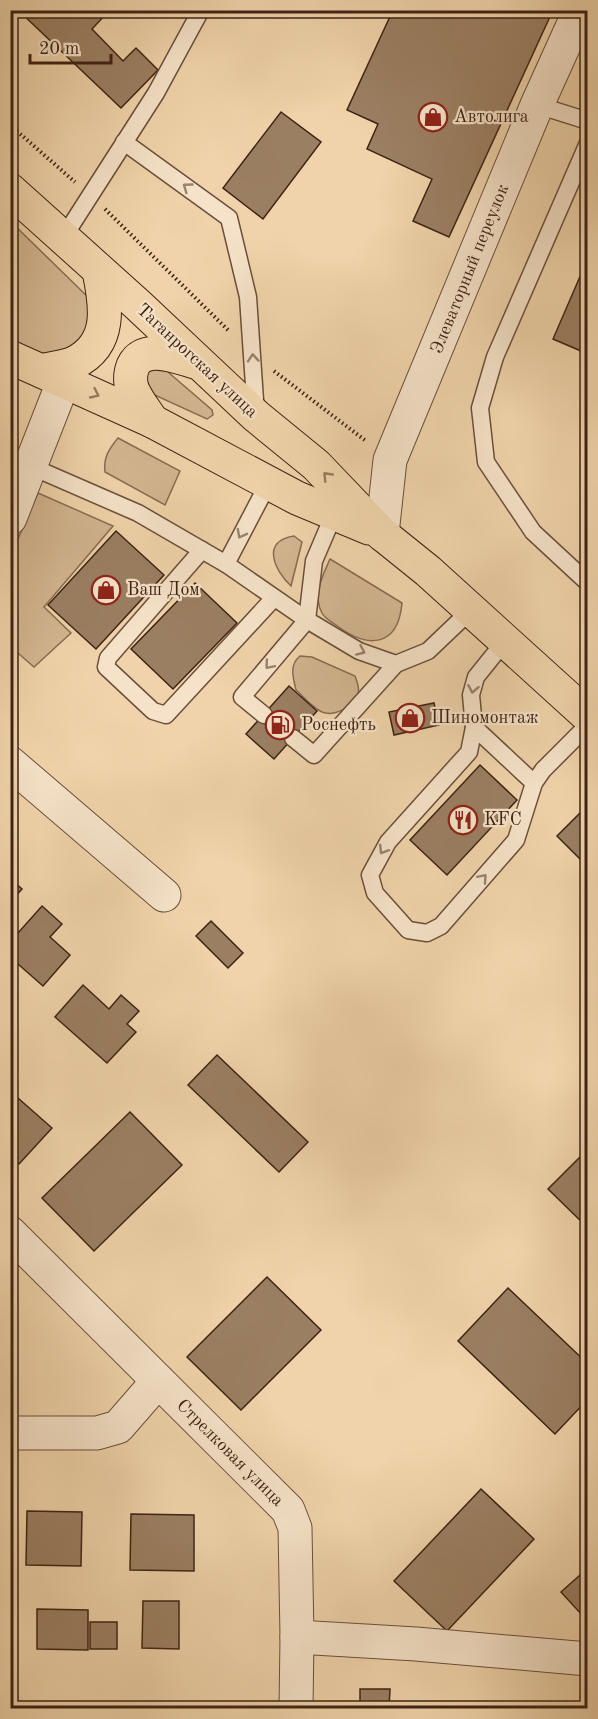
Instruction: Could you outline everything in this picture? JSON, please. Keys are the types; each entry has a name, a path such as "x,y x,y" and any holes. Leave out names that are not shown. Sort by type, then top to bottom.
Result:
{"main road":[{"name":"Таганрогская улица","path":"10,190 256,416 316,465 382,534 428,571 588,717"},
{"path":"53,375 88,353 97,342 105,324 105,305 99,271"},
{"path":"152,422 131,386 131,372 135,362 144,354 160,352 198,363"},
{"name":"Таганрогская улица","path":"10,357 152,422 297,498 382,534"}],"street":[{"name":"Элеваторный переулок","path":"382,534 390,460 537,105 580,10"},
{"path":"18,492 53,375"},
{"path":"10,763 164,895"},
{"name":"Стрелковая улица","path":"10,1233 288,1510 295,1528 296,1708"},
{"path":"10,1433 97,1433 118,1427 158,1381"},
{"path":"297,1637 416,1644 588,1659"}],"lane":[{"path":"63,238 156,93 201,10"},
{"path":"537,105 588,121"},
{"path":"124,142 229,218 248,297 254,355 256,416"},
{"path":"588,144 495,357 480,408 486,462 533,532 588,583"},
{"path":"226,564 269,482"},
{"path":"18,492 138,513 226,564 307,620 359,651 396,663"},
{"path":"264,715 242,697 307,620 314,561 334,514"},
{"path":"202,550 108,658 106,668 153,711 166,715 274,598"},
{"path":"293,738 314,755 396,663 428,651 471,610"},
{"path":"505,641 476,677 471,695 474,728 469,752 388,842 370,875 375,893 408,930 427,933 441,926 516,840 534,783 543,770 588,725"},
{"path":"474,728 534,783"}],"path":[{"path":"10,125 90,195 254,355 390,460"}],"shaded area":[{"path":"10,221 90,299 90,337 60,360 11,344"},
{"path":"161,366 212,410 213,415 207,419 148,392 143,382 149,371"},
{"path":"118,438 180,471 165,505 105,472 107,454"},
{"path":"38,493 113,526 44,607 71,633 34,667 11,647 11,555"},
{"path":"294,536 302,542 291,586 276,565 274,550 283,539"},
{"path":"330,559 402,603 399,618 388,636 379,640 359,638 323,615 319,606 318,592"},
{"path":"300,656 312,657 355,676 359,690 356,699 337,712 327,713 315,708 296,690 293,667"}],"building":[{"path":"18,10 102,10 106,14 92,29 123,61 136,48 158,70 121,108"},
{"name":"Автолига","path":"393,10 553,10 449,237 413,221 432,179 367,149 378,124 347,110"},
{"path":"281,112 321,142 263,219 223,188"},
{"path":"588,258 588,354 553,339"},
{"name":"Ваш Дом","path":"116,531 164,575 96,649 48,605"},
{"path":"195,583 237,623 173,689 131,649"},
{"name":"Роснефть","path":"289,686 317,711 274,759 246,734"},
{"path":"434,703 439,725 394,735 389,712"},
{"name":"KFC","path":"480,765 517,800 447,875 410,840"},
{"path":"582,811 588,816 588,867 557,836"},
{"path":"10,878 22,889 10,902"},
{"path":"42,906 62,924 50,937 70,955 43,986 10,957 10,942"},
{"path":"211,921 243,953 228,968 196,936"},
{"path":"83,985 109,1009 121,995 139,1011 127,1024 136,1032 107,1063 55,1017"},
{"path":"217,1055 308,1142 279,1172 188,1085"},
{"path":"10,1091 52,1128 19,1164 10,1156"},
{"path":"130,1112 182,1165 94,1251 42,1198"},
{"path":"588,1149 588,1228 548,1189"},
{"path":"267,1277 321,1330 241,1410 187,1357"},
{"path":"508,1288 588,1364 588,1399 555,1434 458,1341"},
{"path":"481,1489 534,1539 447,1631 394,1581"},
{"path":"27,1511 82,1512 81,1566 26,1565"},
{"path":"131,1514 194,1515 194,1571 130,1570"},
{"path":"588,1568 588,1611 583,1616 561,1592"},
{"path":"143,1601 179,1601 179,1649 142,1648"},
{"path":"37,1609 88,1610 88,1650 37,1649"},
{"path":"90,1622 117,1622 117,1649 90,1649"},
{"path":"360,1689 390,1689 389,1708 360,1708"},
{"path":"563,1704 588,1704 588,1708 563,1708"}],"place":[{"name":"Автолига","path":"433,117"},
{"name":"Ваш Дом","path":"106,590"},
{"name":"Шиномонтаж","path":"410,718"},
{"name":"Роснефть","path":"280,725"},
{"name":"KFC","path":"463,820"}]}
